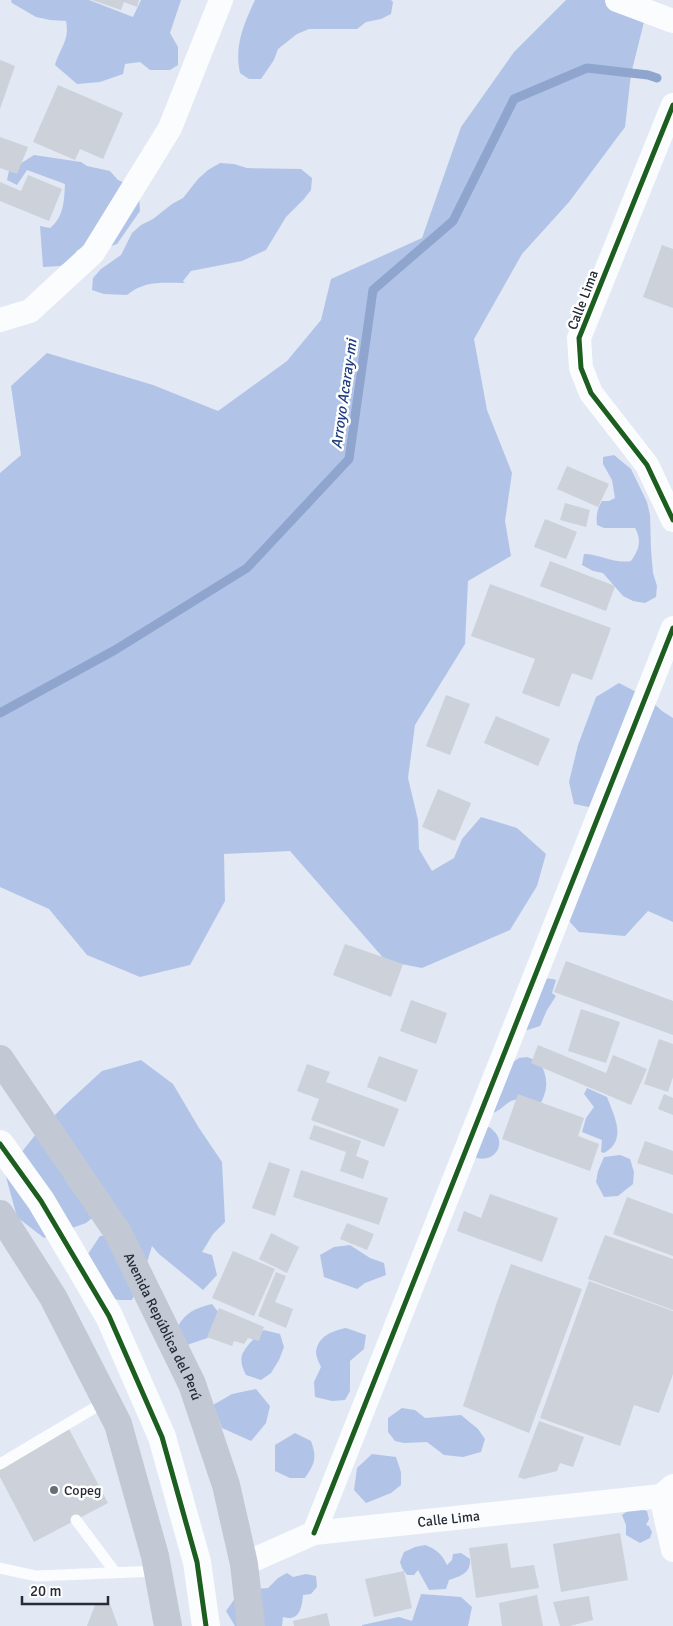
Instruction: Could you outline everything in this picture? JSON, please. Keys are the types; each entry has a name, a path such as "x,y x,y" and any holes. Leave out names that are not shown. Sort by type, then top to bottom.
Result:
{"highway":[{"name":"Avenida República del Perú","path":"0,1059 118,1233 192,1384 226,1485 244,1564 251,1626"},
{"path":"0,1214 53,1297 118,1424 158,1570 168,1626"}],"street":[{"path":"0,320 30,312 93,253 170,128 221,0"},
{"path":"617,0 673,21"},
{"name":"Calle Lima","path":"673,105 579,338 581,368 591,393 646,465 673,520"},
{"path":"314,1533 673,628"},
{"path":"0,1144 41,1201 109,1316 162,1436 197,1562 206,1626"},
{"name":"Calle Lima","path":"244,1564 314,1533 667,1491 673,1550"}],"lane":[{"path":"0,1464 42,1442 106,1401"},
{"path":"76,1520 115,1572"},
{"path":"0,1568 36,1576 158,1570"}],"shaded area":[{"path":"11,0 89,0 133,17 141,0 181,0 170,33 178,47 178,65 170,70 150,70 140,62 125,64 123,74 100,82 77,84 55,65 66,39 66,21 36,17 12,3"},
{"path":"255,0 391,0 393,2 391,14 381,19 366,22 357,29 309,29 297,34 278,49 274,60 261,79 249,79 240,73 238,53 241,35"},
{"path":"566,0 630,0 645,18 631,74 625,127 569,202 522,254 474,339 487,410 512,473 505,521 511,556 468,581 465,644 415,725 408,778 418,820 419,849 432,871 454,858 462,839 481,817 517,828 546,854 537,886 510,930 422,968 386,961 290,851 224,854 225,901 190,965 140,977 87,955 49,909 0,887 0,473 21,455 11,386 47,353 153,385 218,411 287,361 321,320 331,279 422,238 461,127 514,52"},
{"path":"34,155 81,162 87,166 110,171 118,180 130,185 139,195 140,211 117,244 103,249 77,250 75,257 60,266 43,267 40,226 50,228 61,214 65,184 27,170 17,185 7,180 9,171"},
{"path":"220,163 234,164 247,168 301,169 312,178 311,190 286,217 266,250 242,261 191,271 183,281 185,283 147,285 127,295 104,294 92,290 93,278 101,269 121,255 132,233 141,225 183,198 198,179"},
{"path":"614,455 631,469 647,502 650,515 653,573 657,586 656,597 645,603 633,601 623,596 603,573 593,571 582,565 584,554 625,562 631,561 638,549 639,541 635,528 604,528 597,525 597,513 602,501 609,501 615,498 612,480 603,464 603,457"},
{"path":"619,683 648,698 673,718 673,922 648,911 625,936 579,932 559,910 609,811 574,804 569,782 578,745 596,697"},
{"path":"530,977 556,980 552,993 556,996 540,1026 524,1031"},
{"path":"527,1057 540,1062 545,1073 546,1089 539,1106 525,1101 514,1100 491,1114 506,1067 519,1058"},
{"path":"141,1060 173,1084 222,1162 225,1222 213,1234 202,1252 212,1255 217,1275 203,1290 152,1246 144,1272 132,1300 119,1300 92,1295 86,1257 100,1236 114,1235 97,1214 86,1223 44,1238 17,1217 5,1173 36,1134 102,1071"},
{"path":"587,1088 607,1097 617,1127 616,1141 604,1153 601,1152 602,1140 582,1132 586,1118 594,1107 584,1094"},
{"path":"489,1127 499,1139 497,1151 487,1158 472,1156 477,1131"},
{"path":"620,1155 630,1159 634,1172 633,1184 618,1196 604,1197 596,1182 598,1171 604,1157"},
{"path":"350,1245 370,1258 384,1263 386,1275 365,1283 357,1289 324,1277 320,1255 334,1247"},
{"path":"212,1304 219,1313 216,1335 184,1346 178,1326 181,1321 192,1311"},
{"path":"346,1328 366,1335 364,1349 350,1361 350,1391 345,1400 332,1401 315,1397 314,1382 321,1367 316,1354 317,1346 327,1335"},
{"path":"264,1330 280,1334 284,1347 271,1373 261,1380 246,1375 241,1358 248,1345"},
{"path":"256,1389 270,1406 266,1423 251,1441 222,1428 213,1405 232,1394"},
{"path":"402,1408 415,1410 425,1418 461,1415 478,1429 485,1439 481,1452 463,1457 444,1455 427,1442 404,1443 395,1441 388,1432 388,1418"},
{"path":"295,1433 311,1441 314,1452 313,1464 305,1478 290,1478 275,1471 275,1445"},
{"path":"372,1454 396,1457 401,1472 401,1485 391,1493 366,1503 354,1490 357,1468"},
{"path":"637,1508 647,1511 649,1519 646,1525 649,1526 652,1532 650,1538 640,1543 626,1535 626,1525 622,1515 629,1510"},
{"path":"425,1545 438,1552 447,1565 452,1560 453,1554 461,1553 470,1559 469,1568 461,1575 449,1580 446,1589 429,1590 418,1570 414,1575 407,1575 400,1562 404,1552"},
{"path":"287,1573 293,1577 306,1574 316,1576 317,1587 311,1594 303,1595 299,1613 293,1618 283,1617 282,1626 235,1626 226,1611 236,1597 256,1589 268,1588 278,1578"},
{"path":"421,1594 461,1597 472,1607 468,1626 362,1626 399,1617 412,1621"}],"building":[{"path":"92,0 139,0 137,7 124,2 121,10"},
{"path":"0,60 15,66 0,109"},
{"path":"58,85 123,113 103,159 80,149 75,160 33,142"},
{"path":"0,137 28,147 17,174 0,168"},
{"path":"28,175 62,189 49,221 0,201 0,182 21,191"},
{"path":"662,245 673,249 673,308 643,297"},
{"path":"567,466 609,484 598,507 557,489"},
{"path":"565,503 590,510 586,527 560,520"},
{"path":"545,519 577,532 566,559 534,547"},
{"path":"550,561 615,586 606,611 540,586"},
{"path":"490,584 611,628 592,680 572,673 559,707 522,693 535,659 471,636"},
{"path":"446,695 470,704 450,755 426,746"},
{"path":"496,716 550,739 538,766 484,743"},
{"path":"438,789 471,803 455,841 422,827"},
{"path":"345,944 403,964 391,997 333,975"},
{"path":"566,961 673,1001 673,1035 554,992"},
{"path":"411,1000 447,1013 436,1044 400,1031"},
{"path":"581,1009 620,1022 606,1063 568,1051"},
{"path":"659,1039 673,1044 673,1077 668,1092 644,1084"},
{"path":"538,1045 606,1073 613,1055 647,1069 631,1105 531,1063"},
{"path":"379,1056 418,1070 406,1102 367,1087"},
{"path":"307,1064 330,1072 326,1082 399,1109 384,1147 311,1120 319,1099 297,1091"},
{"path":"518,1094 584,1118 578,1136 599,1144 590,1171 502,1139"},
{"path":"664,1094 673,1098 673,1115 658,1109"},
{"path":"314,1125 361,1141 356,1156 369,1161 363,1179 340,1171 346,1152 309,1139"},
{"path":"645,1141 673,1151 673,1175 637,1163"},
{"path":"269,1162 290,1169 275,1216 252,1208"},
{"path":"301,1170 388,1198 379,1225 293,1197"},
{"path":"490,1194 558,1218 542,1262 457,1231 464,1211 481,1218"},
{"path":"627,1197 673,1214 673,1256 613,1234"},
{"path":"347,1223 374,1234 367,1250 340,1239"},
{"path":"271,1233 299,1247 287,1273 259,1259"},
{"path":"605,1235 673,1259 673,1310 588,1279"},
{"path":"233,1251 275,1269 254,1316 212,1298"},
{"path":"511,1264 582,1289 529,1433 463,1406"},
{"path":"276,1272 286,1276 275,1302 293,1309 286,1328 258,1316"},
{"path":"589,1281 673,1311 673,1374 659,1413 634,1405 620,1446 540,1418"},
{"path":"219,1308 264,1327 259,1341 248,1338 244,1344 234,1341 232,1346 207,1337"},
{"path":"539,1421 584,1437 573,1467 560,1463 557,1471 524,1479 518,1477"},
{"name":"Copeg","path":"69,1429 108,1503 34,1542 0,1477 0,1466"},
{"path":"620,1533 628,1580 561,1592 553,1544"},
{"path":"507,1543 511,1568 534,1565 539,1588 476,1598 469,1548"},
{"path":"404,1571 412,1608 374,1617 365,1579"},
{"path":"537,1595 543,1626 502,1626 499,1603"},
{"path":"589,1596 593,1620 570,1626 560,1626 553,1602"},
{"path":"110,1604 118,1626 87,1626 95,1605"},
{"path":"327,1613 330,1626 294,1626 293,1621"}],"waterway":[{"name":"Arroyo Acaray-mi","path":"0,713 115,650 247,568 349,459 373,290 453,221 514,99 587,68 648,75 657,78"}],"cycle path":[{"path":"673,105 579,338 581,368 591,393 647,465 673,520"},
{"path":"314,1533 673,628"},
{"path":"0,1144 41,1201 109,1316 162,1437 197,1562 206,1626"}],"place":[{"name":"Copeg","path":"54,1490"}]}
